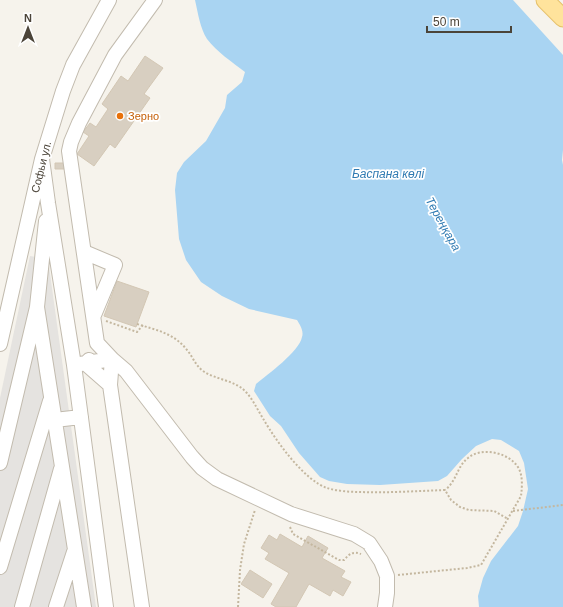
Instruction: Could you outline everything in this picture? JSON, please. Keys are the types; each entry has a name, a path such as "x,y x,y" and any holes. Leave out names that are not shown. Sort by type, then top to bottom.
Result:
{"main road":[{"path":"546,0 563,18"}],"street":[{"path":"80,364 97,350 97,343 69,152 79,123 115,55 156,0"},
{"name":"Софьи ул.","path":"0,344 42,159 63,91 73,65 105,1"},
{"path":"42,159 48,203 80,364 81,418 106,607"},
{"path":"0,463 37,308 48,203"},
{"path":"84,252 115,265 94,316"},
{"path":"0,567 49,421 51,397 37,308"},
{"path":"97,343 112,360 126,371 202,468 217,479 291,514 354,534 369,543 381,561 387,576 385,607"},
{"path":"80,364 112,360"},
{"path":"112,360 110,385 142,607"},
{"path":"80,364 110,385"},
{"path":"49,421 81,418"},
{"path":"49,421 62,465 84,607"},
{"path":"22,607 62,465"},
{"path":"56,607 75,549"}],"path":[{"path":"94,316 137,332 143,326"},
{"path":"137,324 168,333 187,350 197,366 205,372 231,382 245,391 282,447 299,467 318,484 329,488 347,491 381,493 445,490 452,485 460,468 468,458 479,452 495,451 515,462 520,470 522,486 521,496 481,565 467,568 387,576"},
{"path":"445,490 451,500 460,507 469,510 494,511 508,519"},
{"path":"238,607 240,570 244,544 259,499"},
{"path":"513,511 563,505"},
{"path":"291,514 290,527 293,534 339,560 344,560 349,554 356,552 361,554"}],"shaded area":[{"path":"30,256 48,259 96,607 0,607 0,398"}],"water":[{"name":"Баспана көлі","path":"195,0 513,0 563,55 563,607 479,607 478,596 483,578 491,561 518,526 523,511 528,489 524,463 519,451 501,440 492,439 476,446 447,476 438,481 380,485 347,484 329,481 320,477 299,453 281,426 270,416 254,391 256,384 289,356 300,343 302,333 297,320 249,309 222,296 201,282 186,260 179,239 175,190 177,173 184,162 206,141 225,108 227,95 242,82 245,72 220,53 207,39 201,25"}],"building":[{"name":"Зерно","path":"145,56 163,68 144,94 150,98 115,148 110,144 94,166 77,154 89,136 83,132 90,123 96,127 108,109 102,104 121,76 128,81"},
{"path":"55,163 66,163 66,169 55,169"},
{"path":"117,281 149,292 136,327 104,316"},
{"path":"280,534 302,547 308,536 328,548 322,558 345,571 341,577 351,582 343,596 333,590 330,596 309,584 296,607 276,607 271,604 289,573 265,559 269,553 261,548 269,535 277,540"},
{"path":"250,570 272,584 263,598 241,584"}],"place":[{"name":"Зерно","path":"120,116"}],"water label":[{"name":"Тереңқара","path":"443,224"}]}
